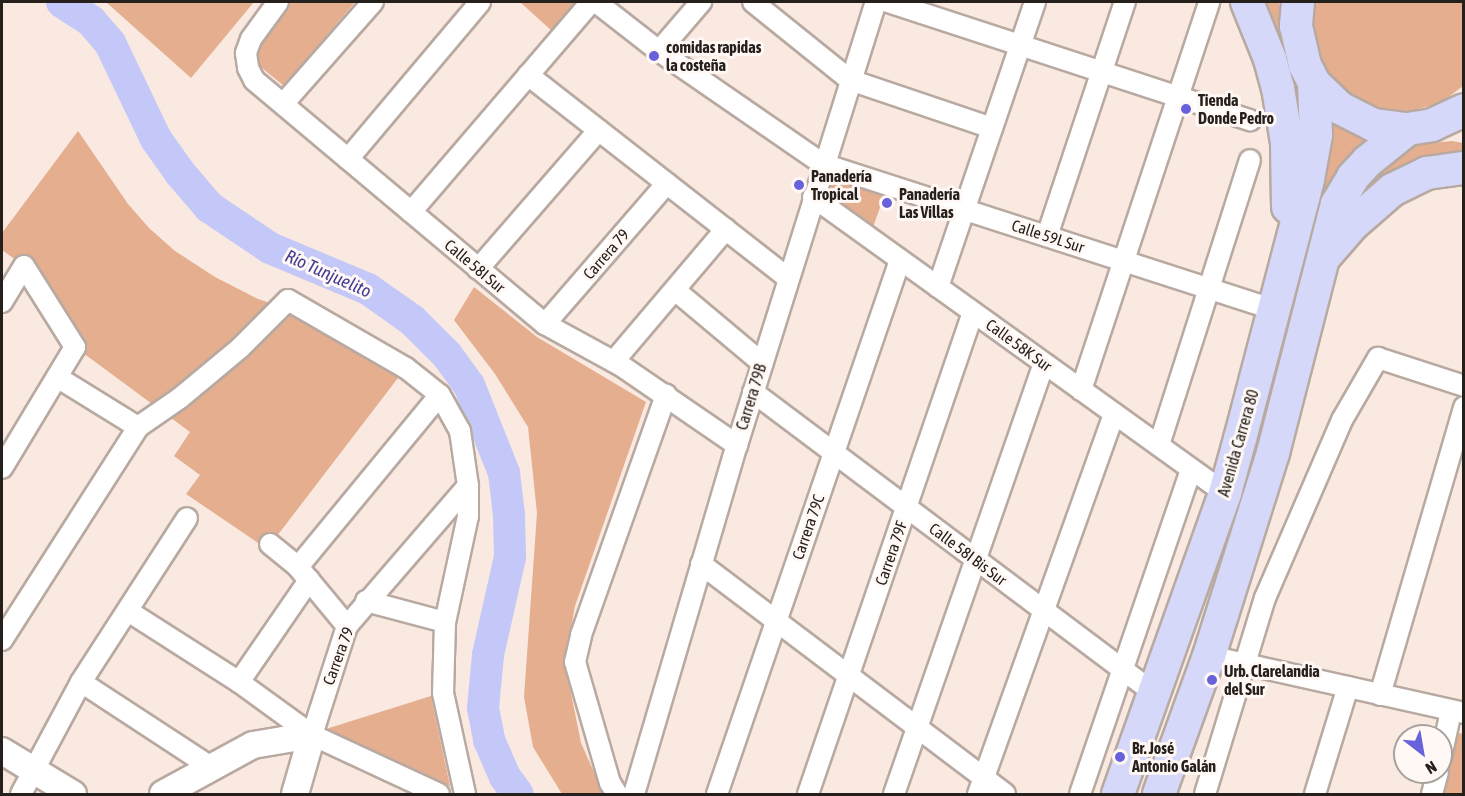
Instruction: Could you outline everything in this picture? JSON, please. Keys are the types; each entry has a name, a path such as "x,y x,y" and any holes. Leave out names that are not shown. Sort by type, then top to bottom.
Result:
{"main road":[{"path":"1246,2 1270,59 1287,143 1289,180 1287,221 1276,295"},
{"path":"1297,2 1298,46 1314,82 1340,108 1355,118 1373,125 1464,129"},
{"name":"Avenida Carrera 80","path":"1118,795 1225,493 1315,146 1317,115 1314,82"},
{"path":"1159,795 1209,656 1273,453 1333,214 1343,192 1368,160 1420,127 1464,110"},
{"path":"1322,261 1352,225 1392,190 1427,173 1464,168"}],"street":[{"name":"Calle 58I Sur","path":"278,2 251,39 246,53 248,68 254,80 545,324 666,394 737,445"},
{"path":"283,104 373,2"},
{"path":"348,159 480,2"},
{"path":"411,212 591,2"},
{"path":"596,2 659,51 823,164"},
{"path":"659,51 701,2"},
{"path":"753,2 850,80 992,128"},
{"name":"Carrera 79B","path":"634,795 753,392 823,164 876,2"},
{"path":"888,2 1250,120"},
{"path":"938,287 1035,2"},
{"path":"1047,236 1125,2"},
{"path":"1081,390 1209,2"},
{"path":"528,75 788,278"},
{"path":"478,269 599,130"},
{"path":"1159,445 1250,160"},
{"name":"Calle 59L Sur","path":"823,164 1208,288 1276,295"},
{"name":"Carrera 79","path":"545,324 667,183"},
{"name":"Calle 58K Sur","path":"813,197 1225,493"},
{"path":"614,362 726,229"},
{"name":"Carrera 79C","path":"717,795 900,260"},
{"path":"2,302 24,266 75,347 2,468"},
{"path":"675,290 762,363"},
{"path":"2,640 138,427 180,398 240,348 288,300 406,368 440,395 460,431 468,486 468,516 445,621 443,693 465,795"},
{"name":"Carrera 79F","path":"808,795 973,312"},
{"path":"1205,795 1265,598 1342,420 1378,358 1464,386"},
{"path":"894,795 1044,363"},
{"path":"57,377 138,427"},
{"name":"Calle 58I Bis Sur","path":"753,392 1154,693"},
{"path":"617,795 610,783 575,662 581,635 666,394"},
{"path":"239,682 303,574 440,395"},
{"path":"1380,694 1464,407"},
{"path":"981,787 1114,414"},
{"path":"1080,795 1191,469"},
{"name":"Carrera 79","path":"295,795 347,626 366,601 468,486"},
{"path":"21,795 81,682 187,518"},
{"path":"270,544 303,574 347,626"},
{"path":"701,564 917,728 981,787 1005,795"},
{"path":"366,601 445,621"},
{"path":"128,610 239,682 312,735 439,795"},
{"path":"1209,656 1457,712"},
{"path":"81,682 201,780"},
{"path":"1315,795 1348,687"},
{"path":"163,795 201,780 252,745 312,735"},
{"path":"2,751 73,795"}],"shaded area":[{"path":"106,2 254,2 191,78"},
{"path":"290,2 355,2 284,86 257,64 253,57 258,38"},
{"path":"520,2 579,2 553,32"},
{"path":"1258,2 1279,2 1279,29 1283,49 1301,99 1304,156"},
{"path":"1316,2 1463,2 1463,86 1442,102 1412,111 1382,110 1356,100 1334,81 1320,58 1313,31"},
{"path":"1333,121 1355,136 1369,138 1349,156 1334,178 1292,318 1287,316 1327,158"},
{"path":"78,131 128,204 149,228 175,251 215,277 258,299 300,313 401,374 267,549 186,494 200,475 174,456 190,432 75,347 24,266 2,250 2,233"},
{"path":"1452,141 1463,143 1463,156 1367,197 1352,200 1398,150 1423,144"},
{"path":"833,176 886,191 873,227 827,194"},
{"path":"474,287 537,337 646,402 575,606 568,645 568,678 581,743 594,772 610,794 562,794 533,747 524,697 537,513 528,427 495,374 454,320"},
{"path":"431,696 450,786 326,729"},
{"path":"1455,732 1463,734 1463,794 1441,794 1443,784 1453,784"}],"waterway":[{"name":"Río Tunjuelito","path":"62,2 91,21 110,43 156,139 180,173 209,207 270,248 368,289 412,320 447,355 469,385 504,473 509,515 510,557 488,655 483,708 489,740 505,777 518,794"}],"place":[{"name":"comidas rapidas la costeña","path":"654,56"},
{"name":"Tienda Donde Pedro","path":"1186,109"},
{"name":"Panadería Tropical","path":"799,185"},
{"name":"Panadería Las Villas","path":"887,203"},
{"name":"Urb. Clarelandia del Sur","path":"1212,680"},
{"name":"Br. José Antonio Galán","path":"1120,757"}]}
